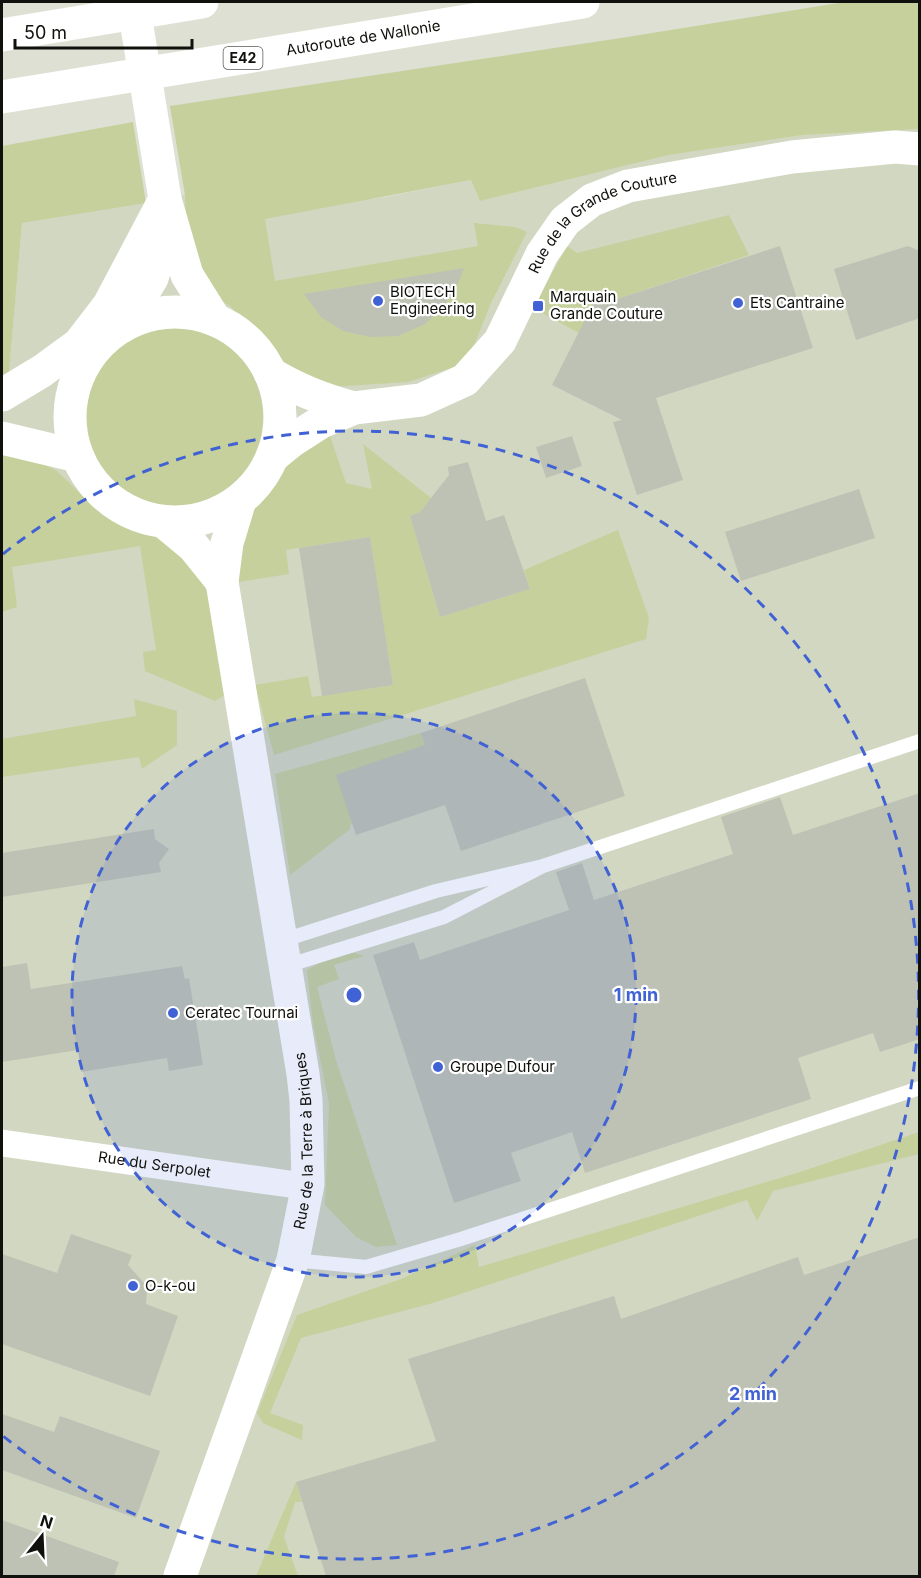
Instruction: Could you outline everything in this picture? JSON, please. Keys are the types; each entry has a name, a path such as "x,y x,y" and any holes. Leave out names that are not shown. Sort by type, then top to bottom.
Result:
{"main road":[{"path":"133,2 165,199 187,275 215,320"},
{"path":"2,35 202,2"},
{"name":"Autoroute de Wallonie","path":"2,97 583,2"},
{"name":"Rue de la Grande Couture","path":"272,457 314,426 354,408 421,399 465,380 500,341 542,255 565,221 592,200 628,186 792,157 895,147 920,149"},
{"path":"123,326 152,278 158,258 165,199"},
{"path":"2,395 42,371 80,344 109,305 165,199"},
{"path":"184,312 215,320 237,333 256,351 270,373 279,400 279,429 272,457 259,481 240,500 217,514 191,521 165,522 136,515 111,501 91,481 77,456 70,428 70,408 80,370 98,345 123,326 152,314 184,312"},
{"path":"2,413 35,401 80,370"},
{"name":"Rue de la Grande Couture","path":"270,373 319,399 354,408"},
{"path":"2,438 77,456"},
{"name":"Rue de la Terre à Briques","path":"180,1576 293,1260 308,1185 306,1100 222,582 227,543 240,500"},
{"name":"Rue de la Terre à Briques","path":"165,522 193,546 222,582"}],"street":[{"name":"Rue du Serpolet","path":"2,1143 308,1185"}],"lane":[{"path":"283,954 436,891 543,866 920,741"},
{"path":"283,954 444,917 543,866"},
{"path":"293,1260 366,1267 461,1239 920,1088"}],"shaded area":[{"path":"919,129 919,1576 2,1576 2,386 8,384 22,223 185,195 186,223 386,197 471,180 480,201 669,155 803,135"}],"green space":[{"path":"845,2 919,2 919,129 803,135 669,155 480,201 471,180 265,219 275,281 478,246 474,223 515,227 527,232 491,303 467,363 408,382 331,387 306,385 267,350 232,308 187,275 185,195 170,106"},
{"path":"133,122 146,203 22,223 8,384 2,386 2,146"},
{"path":"729,215 749,255 611,301 598,295 579,333 533,308 567,246 577,253"},
{"path":"174,328 208,335 237,354 256,383 263,417 256,451 237,480 208,499 174,506 140,499 111,480 92,451 85,417 92,383 111,354 140,335"},
{"path":"328,430 346,483 372,489 363,444 431,498 420,512 410,516 440,617 530,589 524,570 618,530 649,618 646,639 274,755 255,685 308,676 312,697 393,685 369,537 286,550 289,574 239,582 227,543 240,500"},
{"path":"2,456 17,456 39,461 57,471 95,508 161,539 189,562 208,592 228,693 215,701 145,671 143,652 156,650 140,546 12,567 17,607 2,612"},
{"path":"134,699 177,711 177,745 142,769 139,757 2,777 2,739 136,716"},
{"path":"421,733 425,745 352,822 349,830 290,875 275,774"},
{"path":"343,950 364,956 334,965 339,979 317,987 336,1060 397,1245 376,1247 356,1237 325,1205 329,1103 313,1024 307,970"},
{"path":"919,1132 919,1154 773,1191 757,1221 747,1200 433,1303 301,1338 270,1413 303,1425 302,1440 263,1423 257,1413 297,1315 401,1279 475,1245 479,1267 797,1173"},
{"path":"296,1482 302,1502 295,1502 284,1537 298,1576 256,1576"}],"building":[{"path":"780,246 813,348 656,398 683,480 637,495 613,422 622,420 552,385 598,294 611,301"},
{"path":"908,246 920,251 920,318 856,340 834,269"},
{"name":"BIOTECH Engineering","path":"464,268 456,288 443,307 425,324 398,336 371,337 343,331 321,317 304,294"},
{"path":"572,436 582,466 546,478 536,447"},
{"path":"468,462 486,521 504,515 530,589 440,617 410,516 420,512 449,475 448,467"},
{"path":"859,489 875,538 741,581 725,532"},
{"path":"370,537 393,685 322,696 299,548"},
{"path":"585,678 625,796 461,851 445,805 356,835 336,775 425,745 421,733"},
{"path":"920,793 920,1039 880,1052 873,1033 798,1058 811,1099 585,1173 572,1132 511,1153 521,1181 454,1203 373,955 414,942 420,960 569,910 556,872 582,863 594,900 733,854 721,817 780,797 793,835"},
{"path":"154,829 155,839 169,849 159,863 161,872 2,897 2,853"},
{"path":"27,963 31,989 182,966 185,979 189,978 203,1065 169,1071 167,1058 81,1072 78,1050 2,1062 2,967"},
{"path":"71,1234 132,1255 128,1265 147,1289 146,1304 178,1316 150,1396 2,1344 2,1254 57,1273"},
{"path":"920,1237 920,1576 326,1576 296,1482 436,1441 408,1359 614,1296 621,1319 798,1257 804,1275"},
{"path":"2,1414 54,1432 60,1416 160,1451 136,1518 2,1470"},
{"path":"2,1520 119,1562 114,1576 2,1576"}],"place":[{"name":"BIOTECH Engineering","path":"378,301"},
{"name":"Ets Cantraine","path":"738,303"},
{"name":"Marquain Grande Couture","path":"538,306"},
{"name":"Ceratec Tournai","path":"173,1013"},
{"name":"Groupe Dufour","path":"438,1067"},
{"name":"O-k-ou","path":"133,1286"}]}
